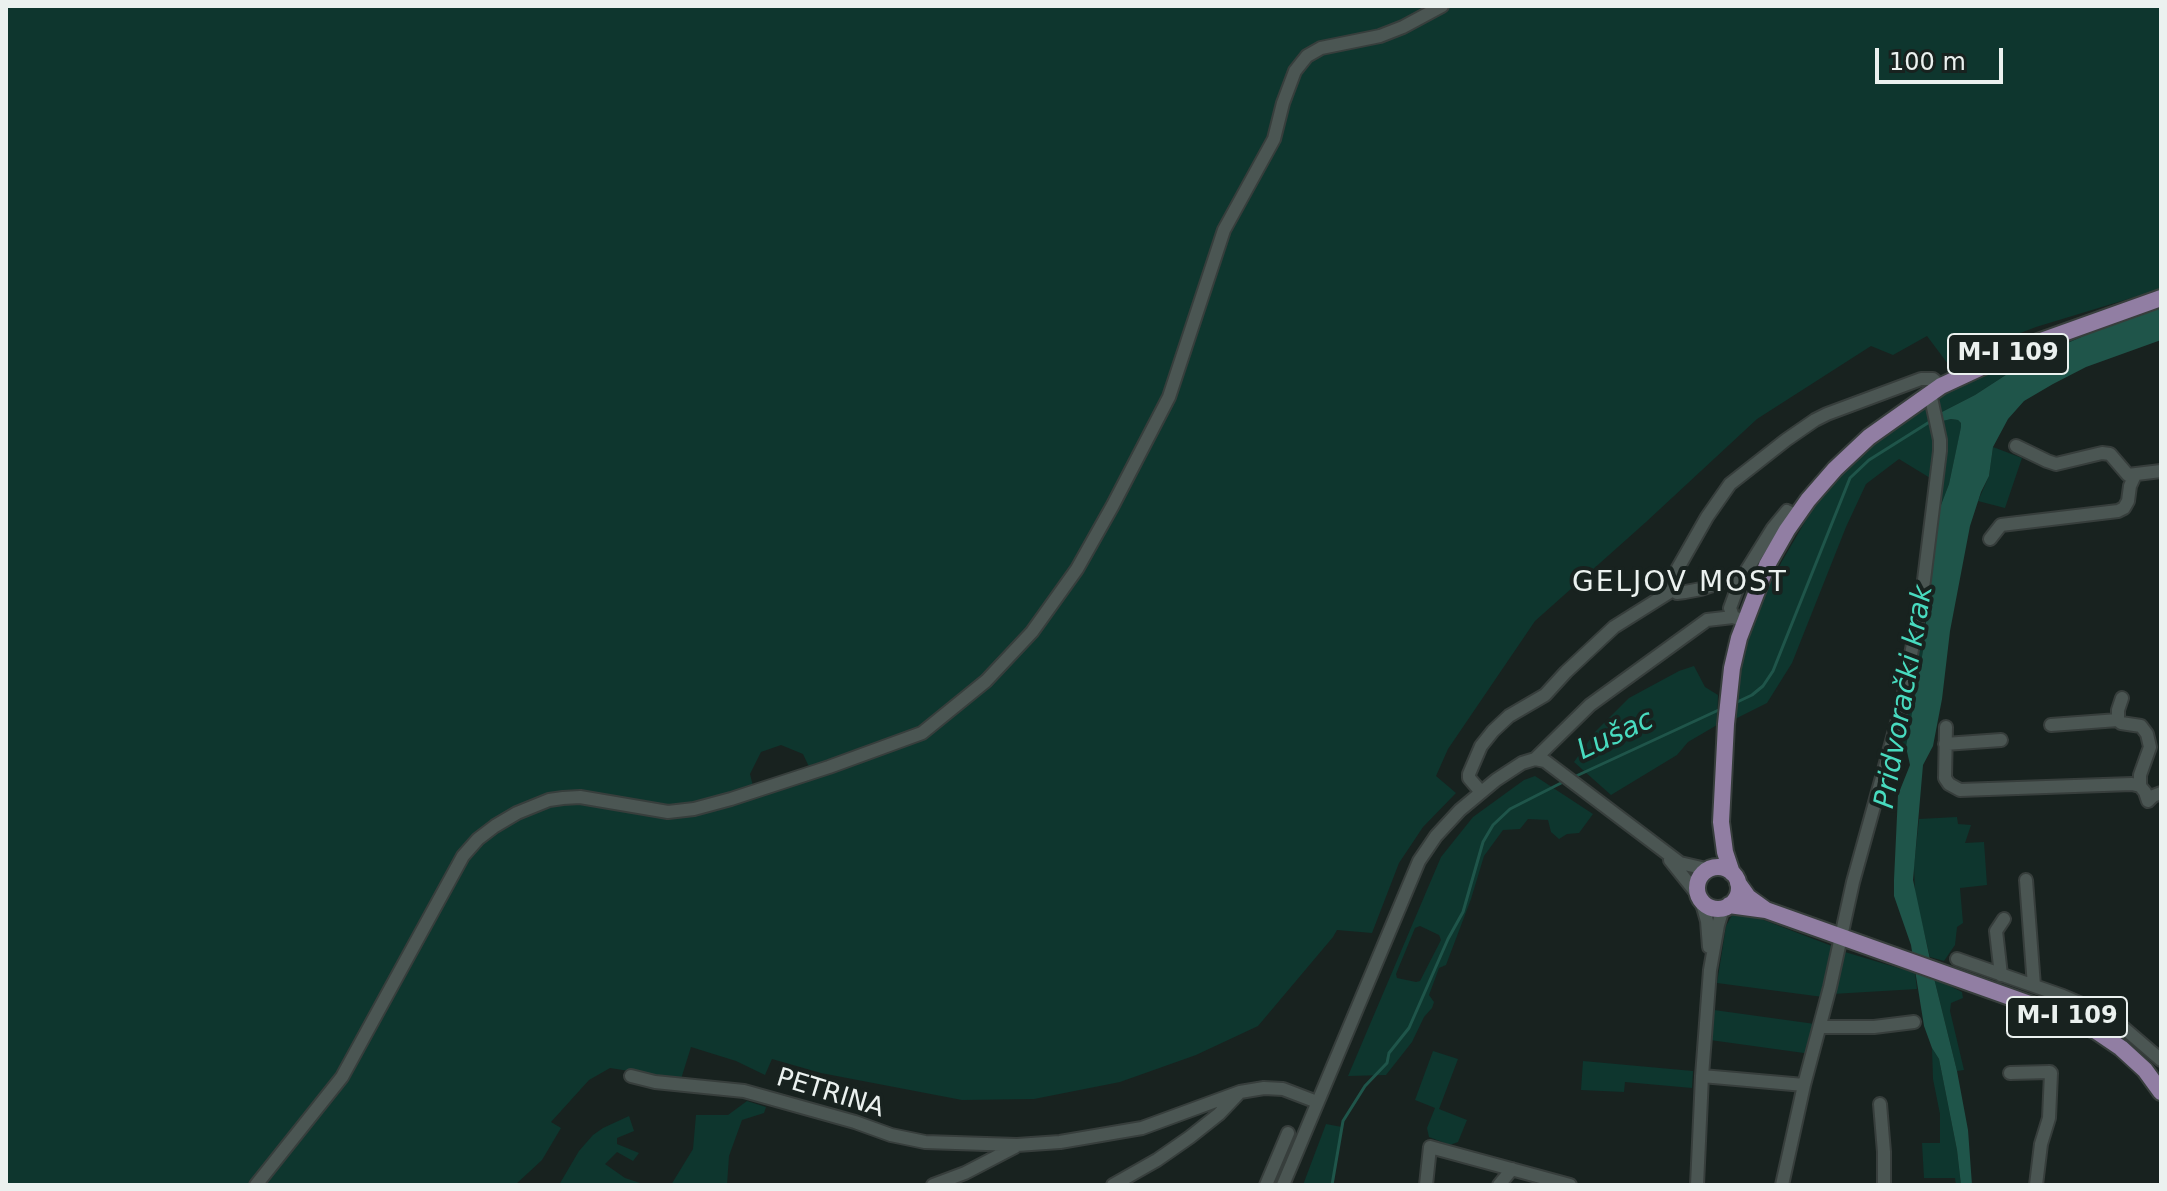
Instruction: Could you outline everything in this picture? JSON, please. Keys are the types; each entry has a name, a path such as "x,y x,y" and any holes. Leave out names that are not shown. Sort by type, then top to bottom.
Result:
{"main road":[{"name":"M-I 109","path":"1766,910 1748,897 1727,863 1721,822 1728,698 1739,619 1773,553 1819,487 1850,454 1935,389 2027,346 2161,298"},
{"name":"M-I 109","path":"1721,822 1709,868 1698,882 1700,898 1711,907 1766,910 2056,1013 2109,1039 2145,1070 2161,1092"},
{"name":"M-I 109","path":"1709,868 1726,869 1735,878"},
{"path":"1726,906 1737,896 1735,878"}],"street":[{"path":"256,1185 342,1077 463,856 495,826 517,813 549,800 563,798 580,797 668,812 731,799 922,733 986,681 1032,632 1077,569 1169,397 1224,230 1274,139 1295,71 1307,56 1321,48 1380,36 1442,6"},
{"path":"1673,590 1678,568 1730,484 1815,420 1921,379 1933,379 1940,451 1923,588 1902,705 1853,882 1782,1185"},
{"path":"2016,446 2056,464 2102,453 2110,454 2128,475 2161,471"},
{"path":"1990,539 2001,525 2118,511 2128,501 2135,475"},
{"path":"1739,619 1730,608 1740,581 1787,511 1797,516"},
{"path":"1673,590 1685,592 1725,581 1740,581"},
{"path":"1481,792 1469,774 1481,746 1493,731 1509,716 1545,695 1614,627 1673,590"},
{"path":"1283,1185 1419,861 1436,836 1481,792 1522,763 1535,759 1590,705 1707,620 1739,619"},
{"path":"2118,720 2122,698"},
{"path":"2051,725 2118,720 2141,726 2150,747 2140,775 2140,786"},
{"path":"1946,727 1945,778 1960,790 2132,784 2140,786 2148,801 2161,793"},
{"path":"1945,744 2001,740"},
{"path":"1535,759 1545,761 1681,863 1709,868"},
{"path":"1660,849 1700,898 1709,933 1710,970"},
{"path":"2026,880 2034,986"},
{"path":"1697,1185 1710,970 1718,925 1726,906"},
{"path":"2001,975 1996,931 2004,919"},
{"path":"1957,959 2103,1013 2161,1060"},
{"path":"1820,1027 1874,1027 1914,1022"},
{"path":"2010,1073 2051,1073 2049,1118 2041,1144 2036,1185"},
{"name":"PETRINA","path":"631,1076 655,1082 744,1091 891,1135 925,1142 1017,1145 1060,1142 1142,1128 1240,1092 1264,1088 1283,1089 1317,1102"},
{"path":"1702,1076 1804,1085"},
{"path":"1113,1185 1190,1137 1240,1092"},
{"path":"1880,1104 1884,1185"},
{"path":"1266,1185 1288,1133"},
{"name":"PETRINA","path":"933,1185 965,1173 1017,1145"},
{"path":"1426,1185 1430,1147 1570,1185"},
{"path":"1499,1185 1512,1169"}],"shaded area":[{"path":"6,6 1439,6 1402,26 1306,55 1273,138 1223,229 1168,397 1076,569 985,680 921,732 811,771 803,754 781,745 761,752 750,774 754,790 668,810 563,797 477,838 341,1077 254,1185 6,1185"},
{"path":"1444,6 2161,6 2161,289 2036,327 1948,364 1927,336 1893,355 1871,346 1757,419 1535,621 1448,749 1436,776 1456,793 1423,827 1399,863 1372,933 1337,930 1258,1026 1196,1055 1120,1082 1034,1099 962,1100 821,1073 772,1059 765,1075 736,1061 691,1047 681,1079 610,1068 589,1080 551,1122 561,1128 542,1160 515,1185 257,1185 343,1078 464,857 495,827 563,799 668,813 922,734 987,682 1078,570 1170,398 1203,295 1284,104 1308,57 1380,37"},
{"path":"2161,302 2161,307 2043,354 1938,414 1937,405 1945,390 1971,376"},
{"path":"2161,307 2161,340 2086,367 2053,384 2024,401 2008,419 1993,447 1989,476 1970,526 1933,746 1923,765 1913,880 1968,1130 1972,1185 1961,1185 1939,1059 1924,1026 1911,945 1894,896 1898,795 1910,765 1906,747 1924,645 1936,518 1949,484 1961,427 1958,420 1939,422 1938,414 2043,354"},
{"path":"1924,407 1930,411 1934,430 1935,481 1899,459 1866,484 1792,663 1767,703 1731,721 1737,672 1754,616 1820,496 1849,463 1884,432"},
{"path":"1958,420 1961,428 1949,484 1936,518 1924,645 1907,753 1888,762 1903,705 1939,422"},
{"path":"1993,447 2022,458 2005,508 1978,501 1989,476"},
{"path":"1694,666 1705,687 1718,695 1717,725 1688,742 1677,755 1611,795 1574,762 1595,732 1629,698"},
{"path":"1535,776 1593,814 1579,833 1567,834 1559,839 1551,832 1548,820 1528,819 1520,829 1503,830 1484,856 1446,965 1439,968 1429,995 1434,1002 1432,1008 1412,1042 1386,1075 1348,1076 1441,857 1473,817 1524,780","holes":["1420,926 1439,935 1441,940 1420,981 1397,978 1415,928"]},
{"path":"1957,817 1958,824 1971,825 1965,843 1984,842 1987,885 1960,888 1963,923 1957,927 1955,945 1944,961 1930,957 1915,895 1914,866 1919,819"},
{"path":"1748,914 1832,946 1834,952 1823,997 1717,983 1726,926 1732,915"},
{"path":"1845,952 1915,973 1917,989 1832,994"},
{"path":"1934,978 1962,992 1963,998 1951,1003 1950,1011 1964,1070 1957,1071"},
{"path":"1714,1010 1815,1024 1811,1054 1710,1040"},
{"path":"1932,1048 1939,1059 1961,1185 1956,1185 1955,1178 1924,1178 1922,1143 1940,1143 1940,1114 1933,1079"},
{"path":"1433,1051 1458,1059 1439,1109 1467,1120 1458,1142 1450,1145 1429,1137 1427,1128 1435,1108 1415,1100"},
{"path":"1583,1061 1693,1071 1692,1088 1625,1082 1624,1092 1581,1090"},
{"path":"747,1101 766,1107 764,1113 742,1120 729,1156 727,1185 671,1185 693,1149 696,1115 728,1115"},
{"path":"629,1116 634,1131 617,1138 617,1144 639,1153 633,1161 617,1152 605,1164 625,1178 646,1185 559,1185 579,1151 593,1135"},
{"path":"1326,1124 1342,1127 1332,1185 1303,1185"}],"waterway":[{"name":"Lušac","path":"1733,704 1763,686 1773,671 1850,478 1869,460 1931,421"},
{"name":"Lušac","path":"1574,777 1723,708"},
{"name":"Lušac","path":"1332,1185 1343,1121 1409,1028 1463,912 1483,842 1493,825 1510,809 1567,780"}],"district":[{"name":"GELJOV MOST","path":"1680,584"}],"water label":[{"name":"Pridvorački krak","path":"1905,697"}]}
